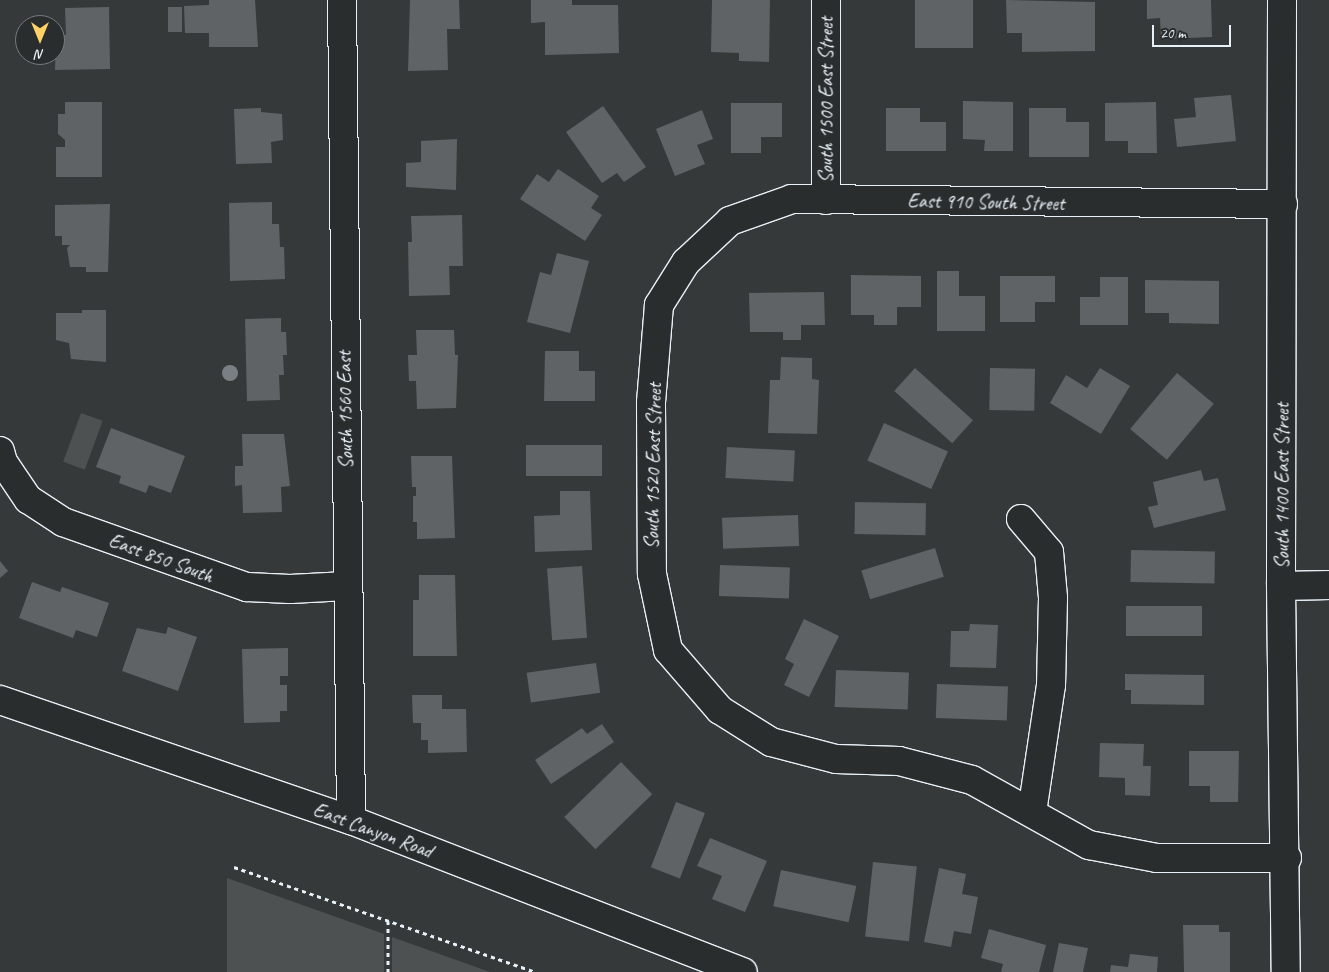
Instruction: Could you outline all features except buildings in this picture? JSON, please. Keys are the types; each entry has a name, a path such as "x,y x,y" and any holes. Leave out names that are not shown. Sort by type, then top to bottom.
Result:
{"street":[{"name":"South 1560 East","path":"342,0 351,820"},
{"name":"South 1500 East Street","path":"826,0 826,200"},
{"name":"South 1400 East Street","path":"1282,0 1281,586 1287,858 1286,972"},
{"name":"East 910 South Street","path":"703,246 730,221 792,199 1283,204"},
{"name":"South 1520 East Street","path":"703,246 686,262 659,306 651,403 652,574 668,650 720,710 772,742 836,759 899,761 963,778 1032,812 1089,845 1157,858 1287,858"},
{"name":"East 850 South","path":"2,456 28,499 63,522 226,582 290,589 347,586"},
{"path":"1021,519 1050,552 1054,598 1051,685 1032,812"},
{"path":"1281,586 1329,585"},
{"name":"East Canyon Road","path":"0,700 351,820 743,972"}],"path":[{"path":"234,867 536,972"},
{"path":"388,920 388,972"}],"shaded area":[{"path":"81,413 103,421 85,470 63,462"},
{"path":"227,878 384,934 384,972 227,972"},
{"path":"392,937 490,972 392,972"}]}
